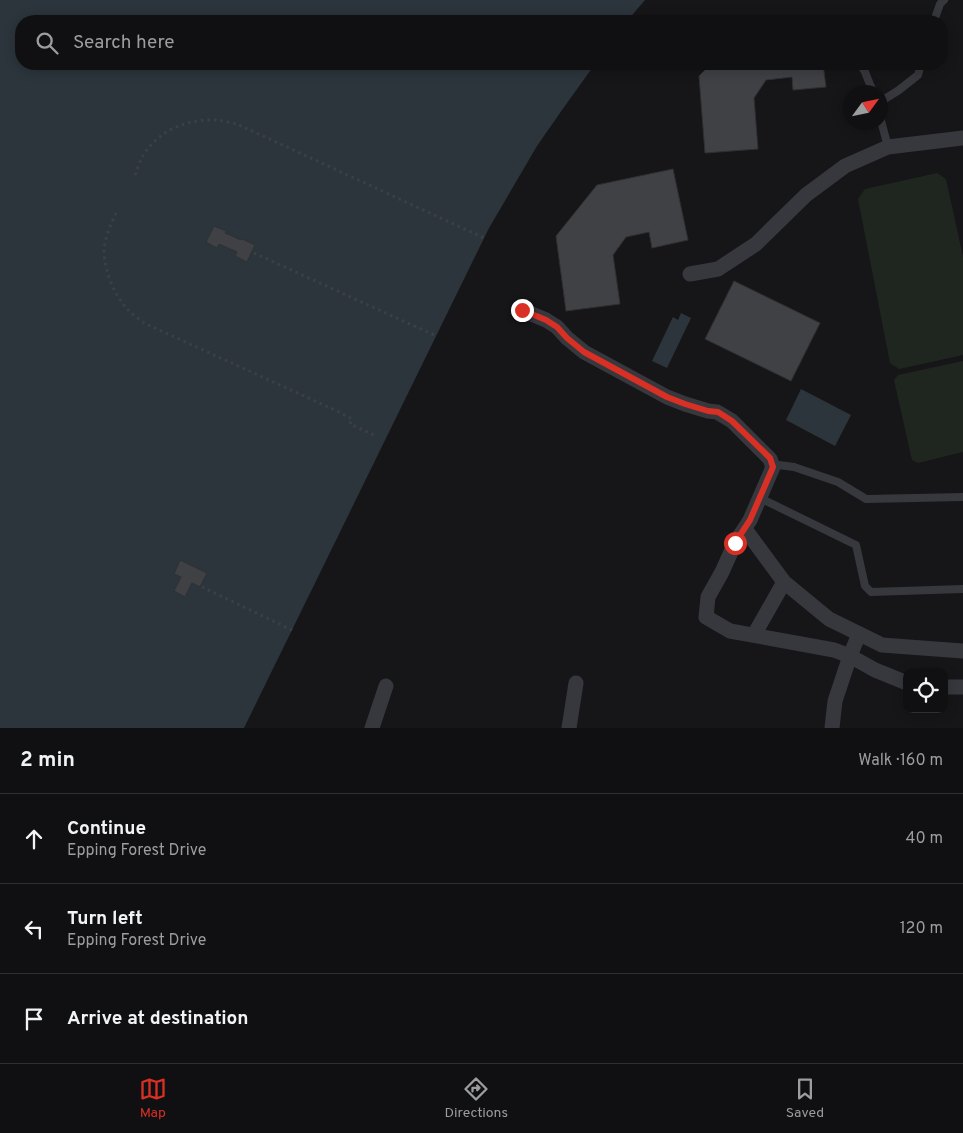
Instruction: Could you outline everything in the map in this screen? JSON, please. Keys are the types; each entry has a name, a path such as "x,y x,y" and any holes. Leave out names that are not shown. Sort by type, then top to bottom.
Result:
{"street":[{"path":"690,274 718,269 756,244 806,195 846,166 888,147 963,138"},
{"path":"522,310 557,327 584,352 667,397 708,411 718,412 732,421 770,458 773,467 750,520 735,543 708,597 706,617 730,631 834,650 903,681"},
{"path":"745,529 784,582 829,619 882,645 963,651"},
{"path":"754,635 784,582"},
{"path":"832,728 835,701 859,634"},
{"path":"569,728 576,683"},
{"path":"372,728 386,686"},
{"path":"948,687 963,687"}],"lane":[{"path":"936,15 940,1"},
{"path":"864,70 870,85"},
{"path":"888,97 918,76 920,70"},
{"path":"883,130 888,147"},
{"path":"772,464 794,467 838,482 866,499 963,498"},
{"path":"760,498 856,545 865,586 870,592 963,589"}],"path":[{"path":"135,174 144,154 158,138 176,126 195,121 216,120 237,124 484,238"},
{"path":"116,213 104,249 107,270 114,290 128,310 146,324 337,411 352,419 350,424 374,435"},
{"path":"254,253 434,336"},
{"path":"202,587 292,630"}],"shaded area":[{"path":"0,0 645,0 632,15 15,15 15,70 591,70 537,146 489,228 244,728 0,728"},
{"path":"937,173 946,179 963,257 963,355 899,369 890,363 858,199 865,189"},
{"path":"681,313 691,318 667,368 652,361 673,317 678,320"},
{"path":"963,361 963,452 918,463 912,460 894,380 898,375"},
{"path":"801,389 851,415 835,446 786,420"}],"building":[{"path":"705,70 824,70 826,87 793,90 792,77 766,80 754,98 758,149 705,153 699,76"},
{"path":"673,169 688,240 652,248 649,232 626,237 613,255 620,304 566,311 556,236 597,185"},
{"path":"214,226 226,231 225,233 255,245 247,262 235,256 237,252 219,244 217,248 206,242"},
{"path":"734,281 820,323 791,381 705,339"},
{"path":"180,560 207,573 200,587 192,583 185,597 174,591 181,577 174,574"}],"route":[{"path":"522,310 557,327 584,352 667,397 708,411 718,412 732,421 770,458 773,467 750,520 735,543"}]}
